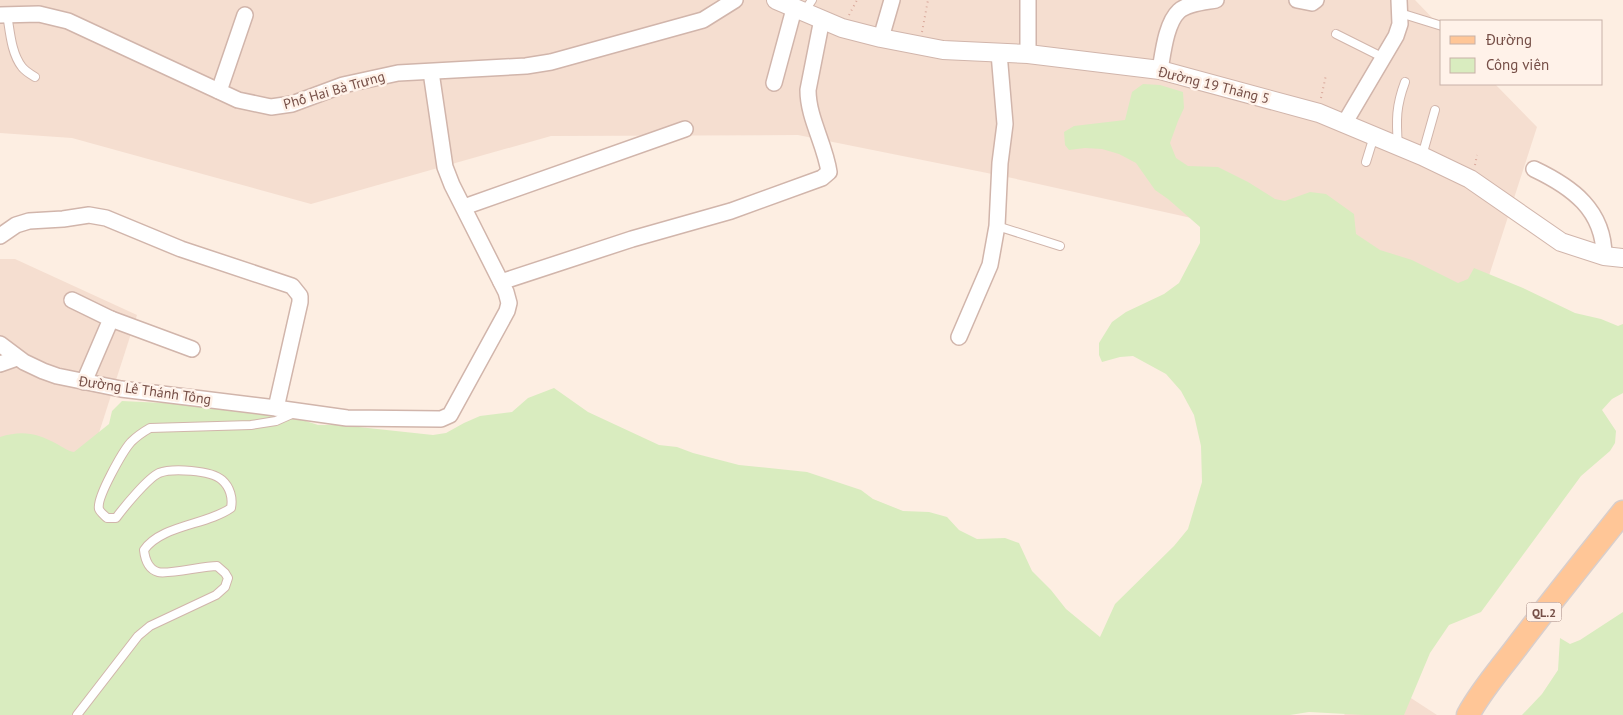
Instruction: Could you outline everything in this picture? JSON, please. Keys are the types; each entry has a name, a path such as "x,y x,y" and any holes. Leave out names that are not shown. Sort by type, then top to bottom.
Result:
{"main road":[{"name":"QL.2","path":"1468,715 1473,705 1573,573 1623,512"}],"street":[{"name":"Phố Hai Bà Trưng","path":"9,11 39,14 68,21 219,91 248,103 271,107 292,104 360,80 398,73 526,66 552,62 703,20 734,0"},
{"name":"Đường 19 Tháng 5","path":"776,0 803,7 822,19 842,28 881,38 943,50 1028,54 1160,70 1318,113 1422,156 1470,179 1561,242 1604,256 1623,258"},
{"path":"881,38 892,0"},
{"path":"1028,0 1028,54"},
{"path":"1160,70 1166,37 1177,5 1216,0"},
{"path":"1297,0 1312,3 1316,0"},
{"path":"1344,124 1396,36 1400,24 1400,6"},
{"path":"774,83 803,7"},
{"path":"219,91 244,15"},
{"path":"432,72 445,167 501,282 632,239 731,211 822,178 829,172 827,158 812,116 808,98 822,19"},
{"path":"958,337 990,265 997,226 1000,163 1005,124 999,53"},
{"path":"464,207 685,128"},
{"path":"1534,169 1555,179 1580,197 1593,213 1601,230 1604,256"},
{"path":"0,236 22,222 89,215 96,216 106,218 180,249 292,286 300,296 300,302 276,408"},
{"name":"Đường Lê Thánh Tông","path":"0,344 18,358 43,371 57,376 121,390 356,419 441,419 450,414 507,311 509,303 501,282"},
{"path":"72,300 111,319 192,348"},
{"path":"84,382 111,319"},
{"path":"0,364 18,358"}],"lane":[{"path":"1400,6 1440,25"},
{"path":"9,11 14,50 19,63 23,69 35,77"},
{"path":"1336,34 1382,57"},
{"path":"1398,146 1396,119 1398,99 1404,82"},
{"path":"1422,156 1435,110"},
{"path":"1366,162 1374,136"},
{"path":"997,226 1060,246"},
{"path":"77,715 138,636 150,626 216,595 225,587 228,578 217,566 158,572 150,567 144,550 148,544 159,536 231,508 232,500 229,489 222,480 214,475 169,470 157,474 116,518 107,518 100,510 99,504 104,489 129,444 138,435 150,428 251,425 276,421 298,411"}],"path":[{"path":"920,46 928,0"},
{"path":"1318,113 1326,75"}],"shaded area":[{"path":"0,0 1415,0 1440,26 1440,85 1496,85 1537,127 1475,319 1250,231 1012,178 798,135 551,136 311,204 72,138 0,133"},
{"path":"0,259 15,259 137,315 96,442 0,538"},
{"path":"1377,676 1437,715 1344,715"}],"green space":[{"path":"1143,84 1160,85 1183,92 1184,108 1170,143 1176,158 1188,166 1218,167 1248,182 1275,199 1285,201 1310,192 1326,194 1354,214 1356,234 1380,250 1412,260 1458,283 1468,279 1474,268 1523,288 1575,313 1601,319 1618,326 1623,324 1623,393 1612,399 1602,410 1616,431 1615,443 1610,451 1581,476 1481,612 1449,625 1430,653 1404,715 1309,712 1290,715 0,715 0,437 22,433 36,435 74,452 109,424 112,411 122,401 266,408 318,425 340,425 433,435 446,433 480,416 512,412 528,398 554,388 588,412 659,445 677,447 739,465 807,472 861,490 873,499 903,511 929,512 947,517 959,530 977,539 1005,538 1019,543 1032,571 1066,609 1100,637 1115,604 1174,546 1188,529 1202,482 1201,446 1194,415 1181,391 1166,374 1133,356 1102,362 1099,355 1099,343 1112,322 1126,312 1164,294 1179,283 1200,243 1200,227 1155,190 1136,163 1119,154 1102,149 1085,148 1069,150 1065,145 1064,132 1074,126 1125,120 1132,92"},
{"path":"1623,612 1623,715 1522,715 1542,694 1558,670 1560,638 1570,644 1580,640"}]}
